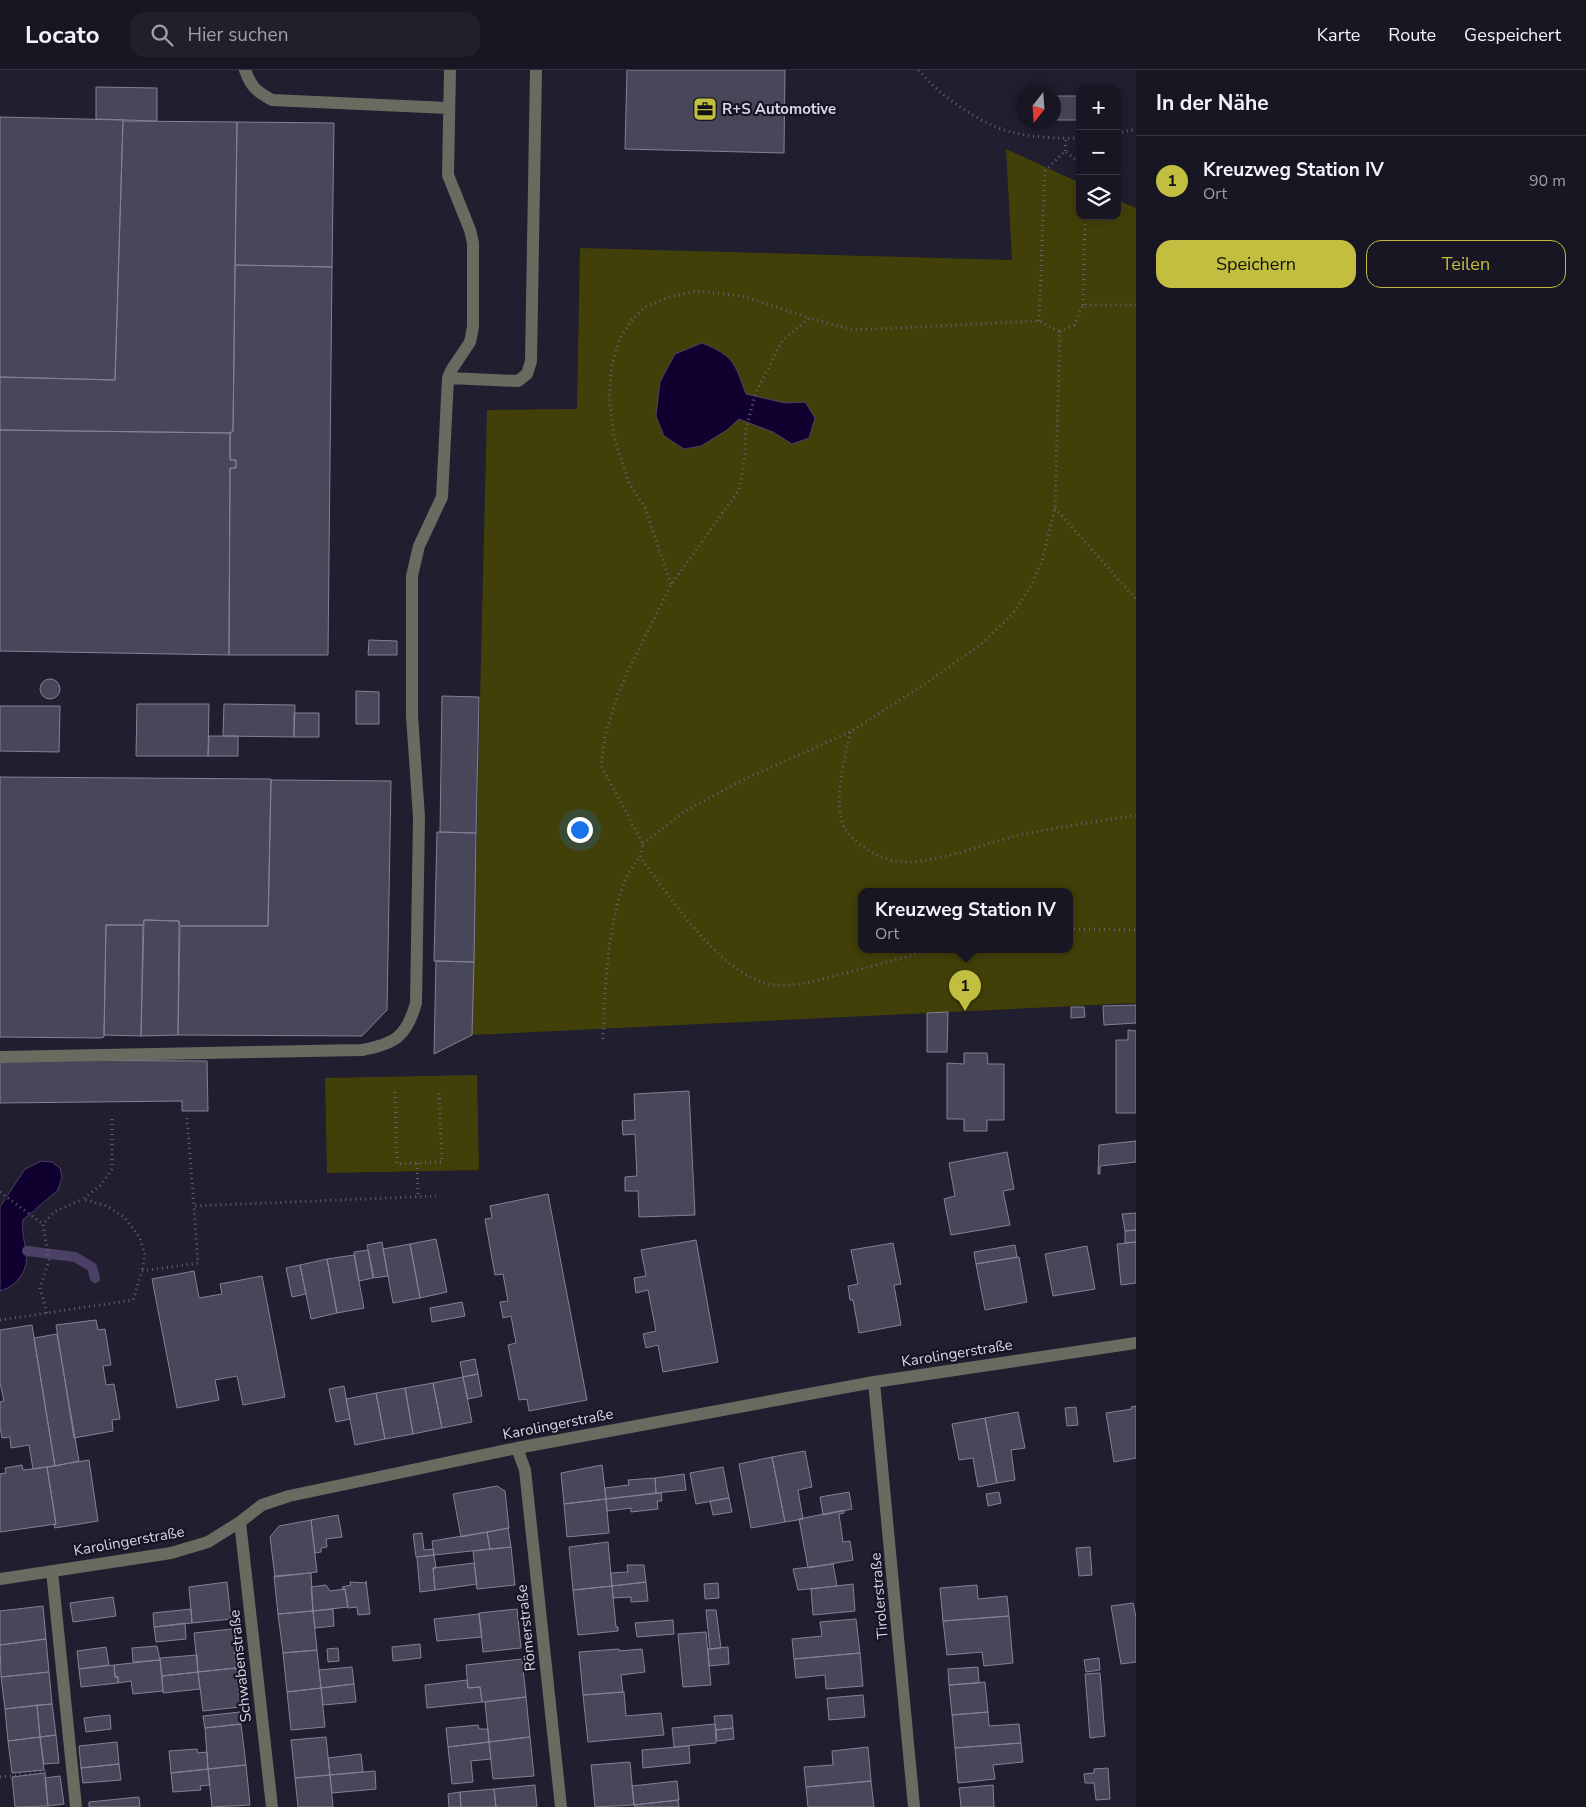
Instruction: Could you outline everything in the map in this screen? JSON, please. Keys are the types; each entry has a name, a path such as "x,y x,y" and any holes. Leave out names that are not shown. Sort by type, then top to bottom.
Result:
{"street":[{"path":"245,70 249,83 258,92 272,100 448,108"},
{"path":"0,1057 362,1050 383,1046 399,1036 411,1022 416,1004 419,817 412,716 412,576 419,546 442,497 448,378 470,342 473,328 473,243 470,230 448,175 450,70"},
{"path":"448,378 518,380 527,374 531,362 536,70"},
{"name":"Karolingerstraße","path":"0,1579 171,1553 208,1542 240,1522 262,1505 289,1496 517,1448 874,1382 1136,1343"},
{"name":"Tirolerstraße","path":"874,1382 914,1807"},
{"name":"Römerstraße","path":"517,1448 525,1470 561,1807"},
{"name":"Schwabenstraße","path":"240,1522 272,1807"},
{"path":"52,1571 76,1807"}],"path":[{"path":"920,70 955,104 982,120 1010,132 1066,139 1076,138"},
{"path":"1121,132 1136,129"},
{"path":"1039,321 1045,171 1065,151 1066,139"},
{"path":"1065,151 1076,161"},
{"path":"1060,332 1074,325 1083,305 1085,220"},
{"path":"671,585 645,508 629,483 614,437 609,397 612,364 620,338 632,320 645,307 669,297 697,291 743,296 809,318 853,330 1039,321 1060,332"},
{"path":"1083,305 1136,304"},
{"path":"643,844 601,765 605,736 618,694 628,670 671,585 739,490 745,456 746,428 756,392 782,341 809,318"},
{"path":"603,1039 604,1009 615,916 624,882 632,866 640,856 643,844 685,812 744,780 850,732 925,684 980,645 1012,615 1031,586 1042,561 1055,508 1060,332"},
{"path":"1055,508 1136,599"},
{"path":"850,732 840,792 840,813 845,830 866,849 894,861 919,862 1017,836 1136,815"},
{"path":"640,856 689,921 723,958 735,969 751,978 773,985 798,985 920,953"},
{"path":"1073,929 1136,930"},
{"path":"395,1092 398,1164 442,1162 438,1090"},
{"path":"43,1224 54,1212 83,1199 101,1185 112,1169 112,1118"},
{"path":"142,1271 198,1263 187,1118"},
{"path":"417,1163 418,1196"},
{"path":"0,1192 43,1224 49,1260 40,1288 47,1313"},
{"path":"194,1206 436,1196"},
{"path":"0,1320 133,1300 145,1254 140,1238 124,1218 107,1206 83,1199"},
{"path":"0,1777 72,1768"}],"shaded area":[{"path":"1006,149 1076,181 1076,220 1121,220 1121,202 1136,208 1136,1003 472,1035 487,410 577,409 580,248 1012,260"},
{"path":"702,343 721,352 732,361 746,394 785,403 805,402 815,418 809,438 792,444 773,432 739,419 727,430 701,446 684,449 664,436 656,416 660,382 675,354"},
{"path":"477,1075 479,1170 327,1173 325,1078"},
{"path":"41,1161 52,1162 60,1168 62,1177 58,1190 23,1220 26,1266 17,1281 0,1291 0,1207 25,1169"}],"building":[{"name":"R+S Automotive","path":"627,70 785,70 784,153 625,149"},
{"path":"96,87 157,88 157,121 96,119"},
{"path":"1061,96 1076,96 1076,120 1061,120"},
{"path":"0,117 123,120 115,380 0,377"},
{"path":"123,121 237,122 233,431 230,433 0,430 0,377 115,380"},
{"path":"237,122 334,123 332,267 235,265"},
{"path":"235,265 332,267 328,655 229,655 230,468 236,468 236,460 230,460 230,433 233,431"},
{"path":"0,430 230,433 230,460 236,460 236,468 230,468 229,655 0,651"},
{"path":"369,640 397,641 397,655 368,655"},
{"path":"50,679 57,682 60,689 57,696 50,699 43,696 40,689 43,682"},
{"path":"356,691 379,692 379,724 356,724"},
{"path":"442,696 479,697 476,833 440,832"},
{"path":"137,704 209,704 208,756 136,756"},
{"path":"224,704 295,705 294,737 223,736"},
{"path":"0,706 60,706 59,752 0,751"},
{"path":"294,713 319,713 319,737 294,737"},
{"path":"209,736 238,736 238,756 208,756"},
{"path":"0,777 271,779 268,926 180,926 179,921 144,920 143,925 106,925 104,1037 0,1037"},
{"path":"271,780 391,781 387,1010 362,1036 178,1035 180,926 268,926"},
{"path":"437,832 476,833 474,962 434,961"},
{"path":"144,920 179,921 178,1035 141,1036"},
{"path":"106,925 143,925 141,1036 104,1035"},
{"path":"436,961 474,962 472,1035 434,1054"},
{"path":"1136,1005 1136,1023 1104,1025 1103,1006"},
{"path":"1071,1007 1084,1007 1085,1017 1071,1018"},
{"path":"948,1012 947,1052 927,1052 927,1013"},
{"path":"1128,1030 1136,1031 1136,1113 1116,1113 1116,1040 1128,1040"},
{"path":"964,1053 987,1053 988,1064 1004,1064 1004,1120 987,1120 987,1131 964,1131 964,1119 947,1119 947,1063 964,1064"},
{"path":"0,1061 207,1061 208,1111 182,1111 182,1101 0,1103"},
{"path":"689,1091 695,1215 639,1217 638,1191 625,1191 625,1177 637,1176 635,1134 623,1135 622,1121 635,1120 634,1094"},
{"path":"1136,1141 1136,1162 1100,1166 1100,1174 1098,1174 1099,1145"},
{"path":"1007,1152 1014,1189 1003,1191 1010,1225 951,1235 944,1199 955,1196 949,1163"},
{"path":"548,1194 587,1400 529,1411 527,1399 519,1400 508,1345 516,1343 511,1316 503,1318 500,1302 508,1301 503,1274 495,1275 485,1219 492,1218 490,1206"},
{"path":"1136,1213 1136,1230 1125,1231 1122,1214"},
{"path":"1136,1230 1136,1242 1125,1243 1125,1231"},
{"path":"436,1239 447,1292 420,1298 410,1244"},
{"path":"696,1240 718,1362 663,1372 658,1345 646,1348 643,1334 656,1331 648,1290 636,1293 634,1278 646,1276 641,1250"},
{"path":"382,1242 388,1276 374,1278 367,1245"},
{"path":"1136,1242 1136,1283 1121,1285 1117,1244"},
{"path":"893,1243 901,1284 894,1285 901,1325 859,1333 853,1300 850,1300 848,1286 858,1284 851,1250"},
{"path":"410,1244 420,1298 393,1303 383,1249"},
{"path":"1015,1245 1017,1257 976,1264 974,1252"},
{"path":"1087,1246 1095,1289 1053,1296 1045,1254"},
{"path":"368,1250 373,1278 359,1281 354,1252"},
{"path":"354,1255 364,1308 337,1313 327,1259"},
{"path":"1019,1257 1027,1302 985,1310 976,1264"},
{"path":"327,1259 337,1313 311,1319 300,1265"},
{"path":"300,1265 306,1294 292,1297 286,1268"},
{"path":"194,1271 199,1298 222,1294 220,1284 262,1276 285,1397 243,1405 237,1376 215,1380 219,1400 177,1408 152,1279"},
{"path":"462,1302 465,1316 432,1322 430,1308"},
{"path":"96,1320 98,1330 105,1329 111,1365 103,1366 106,1385 114,1384 120,1419 112,1420 113,1431 74,1438 56,1325"},
{"path":"32,1325 55,1466 33,1469 29,1445 11,1448 10,1437 2,1438 0,1426 0,1402 4,1401 0,1383 0,1330"},
{"path":"57,1334 79,1461 55,1466 34,1338"},
{"path":"475,1359 478,1374 463,1377 460,1362"},
{"path":"478,1374 482,1396 468,1399 463,1377"},
{"path":"463,1377 472,1422 442,1428 433,1383"},
{"path":"433,1383 442,1428 413,1434 405,1388"},
{"path":"344,1386 350,1419 336,1422 329,1389"},
{"path":"405,1388 413,1434 385,1439 376,1393"},
{"path":"376,1393 385,1439 355,1445 346,1399"},
{"path":"1136,1406 1136,1458 1114,1462 1106,1413 1132,1409 1131,1407"},
{"path":"1076,1407 1078,1425 1067,1426 1065,1408"},
{"path":"1018,1412 1025,1448 1011,1450 1015,1480 997,1483 985,1418"},
{"path":"985,1418 997,1483 978,1487 973,1458 959,1460 952,1424"},
{"path":"805,1451 812,1487 798,1490 803,1519 785,1522 772,1457"},
{"path":"772,1457 785,1522 751,1528 739,1464"},
{"path":"89,1460 98,1521 55,1528 54,1524 56,1524 47,1467"},
{"path":"22,1465 23,1470 47,1467 56,1524 0,1532 0,1474 6,1473 5,1468"},
{"path":"602,1465 606,1499 564,1504 561,1473"},
{"path":"723,1467 729,1498 696,1504 690,1473"},
{"path":"684,1474 686,1490 656,1493 655,1478"},
{"path":"655,1478 656,1493 606,1499 605,1488 629,1485 628,1480"},
{"path":"497,1486 505,1491 509,1528 461,1537 453,1494"},
{"path":"849,1492 852,1509 823,1515 820,1497"},
{"path":"999,1492 1001,1503 988,1506 986,1494"},
{"path":"661,1493 662,1501 657,1501 658,1509 631,1512 631,1508 607,1511 606,1499"},
{"path":"729,1498 732,1512 713,1515 710,1501"},
{"path":"606,1499 609,1533 567,1537 564,1504"},
{"path":"844,1510 844,1513 839,1514 843,1542 850,1541 853,1560 808,1568 799,1519"},
{"path":"338,1515 342,1537 326,1539 327,1547 321,1548 321,1552 315,1553 311,1520"},
{"path":"311,1520 317,1572 275,1577 270,1537 279,1526"},
{"path":"508,1528 511,1547 490,1549 487,1532"},
{"path":"487,1532 490,1549 434,1555 432,1541"},
{"path":"422,1533 424,1550 433,1549 434,1555 416,1557 413,1534"},
{"path":"608,1542 612,1586 573,1590 569,1547"},
{"path":"511,1547 515,1585 477,1589 473,1551"},
{"path":"1090,1547 1092,1575 1079,1576 1076,1548"},
{"path":"434,1555 436,1568 433,1568 435,1590 420,1592 417,1557"},
{"path":"474,1563 477,1584 435,1590 433,1568"},
{"path":"833,1564 837,1586 798,1590 793,1569"},
{"path":"627,1565 644,1565 646,1582 612,1586 611,1573 628,1572"},
{"path":"311,1573 313,1611 278,1614 274,1576"},
{"path":"366,1581 370,1614 358,1615 357,1607 348,1608 345,1589 342,1587 351,1585 350,1582 366,1583"},
{"path":"227,1582 231,1619 192,1623 189,1587"},
{"path":"646,1582 648,1601 631,1602 631,1597 613,1598 612,1586"},
{"path":"718,1583 719,1598 705,1599 704,1584"},
{"path":"853,1584 855,1611 813,1615 811,1589"},
{"path":"326,1585 330,1591 345,1589 348,1607 313,1611 311,1587"},
{"path":"977,1585 978,1599 1007,1596 1009,1616 943,1621 940,1588"},
{"path":"612,1586 618,1631 578,1635 573,1590"},
{"path":"113,1597 116,1616 73,1622 70,1603"},
{"path":"1133,1603 1136,1617 1136,1662 1121,1664 1111,1606"},
{"path":"43,1606 46,1639 0,1645 0,1611"},
{"path":"191,1609 192,1623 154,1627 153,1613"},
{"path":"333,1609 334,1626 315,1628 313,1611"},
{"path":"517,1609 521,1648 483,1652 479,1613"},
{"path":"706,1610 716,1610 721,1648 710,1649"},
{"path":"313,1611 317,1650 283,1653 278,1614"},
{"path":"479,1614 482,1637 437,1641 434,1619"},
{"path":"1009,1616 1013,1663 984,1666 982,1652 947,1655 943,1621"},
{"path":"856,1619 860,1653 794,1659 792,1639 822,1636 820,1622"},
{"path":"673,1620 674,1634 637,1637 635,1623"},
{"path":"185,1623 186,1639 156,1642 154,1627"},
{"path":"232,1629 236,1668 198,1672 194,1633"},
{"path":"706,1632 711,1685 683,1687 678,1634"},
{"path":"46,1639 49,1672 1,1677 0,1645"},
{"path":"420,1644 421,1658 393,1661 392,1647"},
{"path":"157,1646 160,1660 133,1662 132,1648"},
{"path":"106,1647 109,1665 79,1669 77,1651"},
{"path":"728,1647 729,1664 709,1666 708,1649"},
{"path":"338,1648 339,1661 328,1662 327,1649"},
{"path":"619,1649 619,1651 642,1649 645,1672 621,1675 623,1692 583,1695 579,1652"},
{"path":"317,1650 321,1688 287,1692 283,1653"},
{"path":"860,1653 863,1686 826,1689 825,1675 796,1678 794,1659"},
{"path":"197,1655 198,1672 162,1676 160,1658"},
{"path":"1099,1658 1100,1670 1086,1672 1084,1660"},
{"path":"522,1659 526,1697 482,1702 480,1687 468,1688 466,1665"},
{"path":"160,1660 163,1691 133,1694 131,1681 118,1683 118,1677 115,1677 114,1665"},
{"path":"114,1665 115,1677 118,1677 118,1683 81,1687 79,1669"},
{"path":"352,1667 354,1684 321,1688 319,1670"},
{"path":"978,1667 979,1683 949,1685 948,1669"},
{"path":"236,1668 240,1707 203,1711 198,1672"},
{"path":"49,1672 52,1704 5,1709 1,1677"},
{"path":"198,1672 200,1689 163,1693 162,1676"},
{"path":"1100,1673 1105,1736 1090,1738 1085,1674"},
{"path":"467,1680 468,1688 480,1687 482,1702 427,1708 425,1685"},
{"path":"985,1682 988,1712 952,1715 949,1685"},
{"path":"354,1684 356,1702 323,1705 321,1688"},
{"path":"321,1688 325,1727 291,1730 287,1692"},
{"path":"624,1692 626,1716 661,1713 664,1735 588,1742 583,1695"},
{"path":"863,1695 865,1717 829,1720 827,1698"},
{"path":"526,1697 530,1737 489,1742 485,1702"},
{"path":"52,1704 56,1735 40,1737 37,1705"},
{"path":"37,1705 40,1737 8,1741 5,1709"},
{"path":"240,1712 241,1724 205,1728 203,1716"},
{"path":"988,1712 989,1726 1019,1724 1021,1743 955,1748 952,1715"},
{"path":"110,1715 111,1729 86,1732 84,1718"},
{"path":"732,1715 733,1728 716,1730 714,1716"},
{"path":"241,1724 246,1765 208,1769 205,1728"},
{"path":"715,1724 716,1743 674,1747 672,1728"},
{"path":"478,1725 479,1729 488,1729 489,1742 448,1747 446,1728"},
{"path":"733,1728 734,1739 717,1741 716,1730"},
{"path":"56,1735 59,1763 44,1764 40,1737"},
{"path":"40,1737 44,1770 12,1773 8,1741"},
{"path":"326,1737 330,1775 295,1778 291,1740"},
{"path":"530,1737 534,1776 493,1779 489,1742"},
{"path":"117,1742 119,1764 81,1768 79,1746"},
{"path":"489,1742 491,1759 471,1761 473,1782 452,1784 448,1747"},
{"path":"1021,1743 1023,1762 993,1765 995,1779 958,1783 955,1748"},
{"path":"689,1746 690,1763 643,1768 642,1750"},
{"path":"868,1747 871,1781 806,1787 804,1767 833,1765 832,1751"},
{"path":"197,1749 198,1753 207,1752 208,1769 171,1773 169,1751"},
{"path":"361,1754 363,1772 330,1775 328,1758"},
{"path":"630,1762 634,1805 595,1807 591,1765"},
{"path":"119,1764 121,1780 83,1783 81,1768"},
{"path":"246,1765 250,1805 212,1807 208,1769"},
{"path":"1108,1768 1110,1799 1096,1800 1094,1783 1085,1783 1084,1774 1094,1773 1094,1769"},
{"path":"208,1769 210,1785 200,1786 201,1790 173,1792 171,1773"},
{"path":"375,1771 376,1789 332,1793 330,1775"},
{"path":"45,1773 48,1806 15,1807 12,1777"},
{"path":"330,1775 333,1807 298,1807 295,1778"},
{"path":"60,1776 64,1804 48,1806 45,1778"},
{"path":"677,1781 679,1800 634,1805 632,1786"},
{"path":"871,1781 874,1807 808,1807 806,1787"},
{"path":"535,1785 537,1807 496,1807 494,1789"},
{"path":"993,1785 994,1807 961,1807 959,1788"},
{"path":"494,1789 496,1807 461,1807 460,1792"},
{"path":"460,1792 461,1807 449,1807 448,1794"},
{"path":"139,1797 140,1807 89,1807 89,1802"},
{"path":"678,1800 679,1807 635,1807 634,1805"}],"waterway":[{"path":"27,1251 75,1257 92,1267 95,1278"}],"place":[{"name":"R+S Automotive","path":"705,109"},
{"name":"Kreuzweg Station IV","path":"965,1011"}]}
